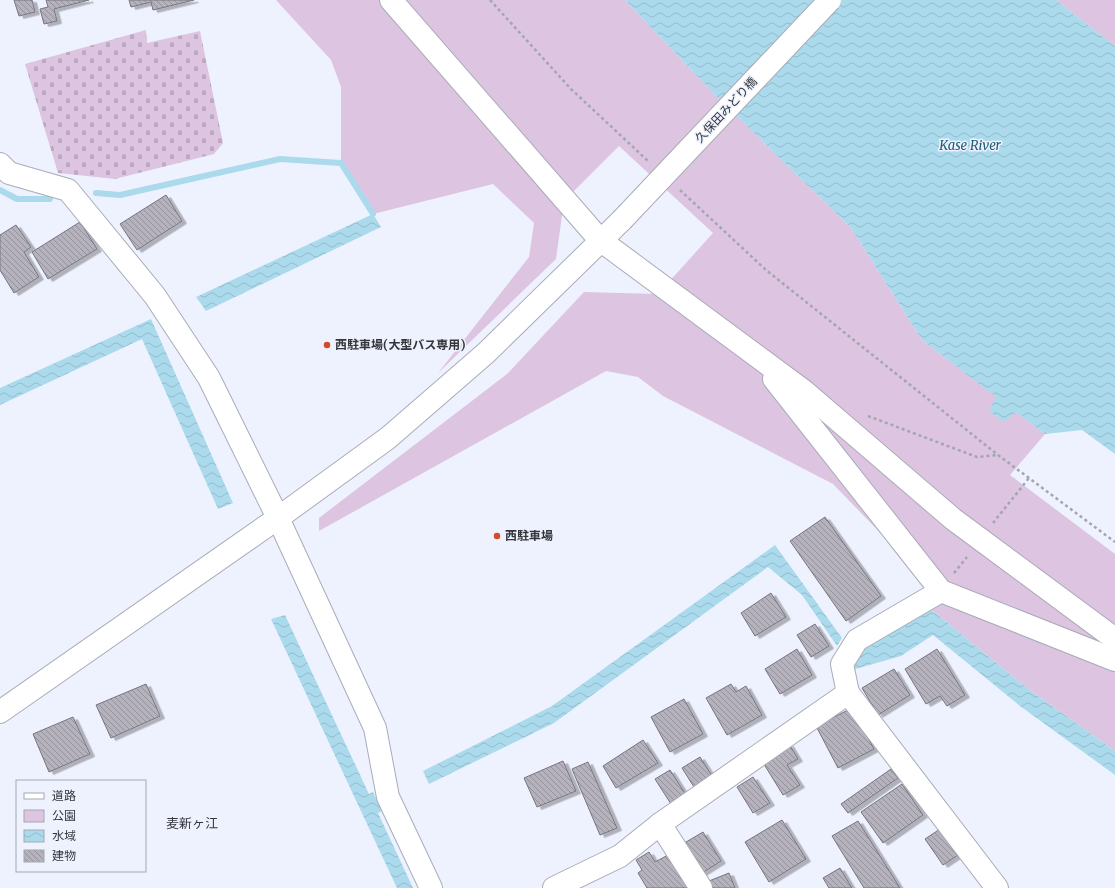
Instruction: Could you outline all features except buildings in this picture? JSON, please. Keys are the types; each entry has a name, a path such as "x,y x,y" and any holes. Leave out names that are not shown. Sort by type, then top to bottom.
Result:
{"street":[{"path":"391,0 600,240 759,360 804,391 953,519 1115,639"},
{"name":"久保田みどり橋","path":"0,712 278,518 388,438 486,353 622,220 830,0"},
{"path":"0,164 8,174 68,190 155,296 209,378 278,518 375,728 388,797 430,888"},
{"path":"759,360 941,590 1115,660"},
{"path":"941,590 857,640 842,664 848,693 998,888"},
{"path":"554,888 620,856 660,824 848,693"},
{"path":"660,824 701,888"}],"path":[{"path":"490,0 571,89 652,164"},
{"path":"674,185 766,270 998,455 1115,542"},
{"path":"862,413 977,458 998,455"},
{"path":"990,527 1029,478"}],"green space":[{"path":"276,0 625,0 714,94 851,228 922,340 1045,434 1010,475 1115,554 1115,751 1027,688 928,607 923,577 833,484 663,396 638,377 606,371 319,531 319,518 507,374 584,292 658,294 713,233 619,146 564,201 556,259 438,373 529,257 534,223 493,184 373,214 341,163 341,87 331,60"},
{"path":"1056,0 1115,0 1115,46"},
{"path":"146,30 147,43 200,31 223,143 214,154 115,179 58,173 25,64"}],"water":[{"name":"Kase River","path":"625,0 1056,0 1115,46 1115,454 1082,430 1045,434 1016,412 1004,422 989,411 996,397 922,340 851,228 714,94"},
{"path":"373,214 381,227 206,311 196,297"},
{"path":"151,319 233,503 218,509 142,339 0,405 0,388"},
{"path":"775,545 842,638 837,646 802,595 768,567 554,723 429,784 423,771 552,706"},
{"path":"928,607 1027,688 1115,751 1115,775 1020,706 933,635 901,656 852,670 854,653"},
{"path":"285,615 369,794 373,792 382,811 378,813 413,888 397,888 271,619"}],"waterway":[{"path":"96,193 120,195 280,159 341,163 373,214"},
{"path":"0,190 17,199 50,199"}],"place":[{"name":"西駐車場(大型バス専用)","path":"327,345"},
{"name":"西駐車場","path":"497,536"}],"district":[{"name":"麦新ヶ江","path":"192,823"}]}
